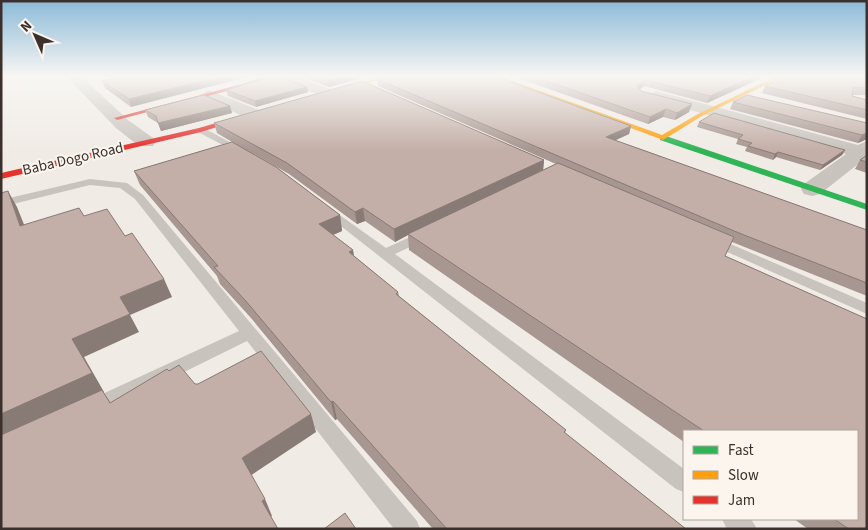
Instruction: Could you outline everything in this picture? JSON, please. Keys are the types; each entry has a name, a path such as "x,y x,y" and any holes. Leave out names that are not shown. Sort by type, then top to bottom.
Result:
{"street":[{"name":"Baba Dogo Road","path":"99,101 146,142"},
{"path":"117,118 185,101"},
{"path":"224,101 257,113"},
{"path":"561,101 663,138 867,207"},
{"path":"672,101 864,149"},
{"path":"663,138 708,111 730,101"},
{"path":"765,101 770,102"},
{"name":"Baba Dogo Road","path":"1,176 201,130 257,113"},
{"path":"812,189 864,149"}],"lane":[{"path":"201,130 256,160"},
{"path":"1,204 90,182 123,185 139,197 409,529"},
{"path":"315,201 683,481"},
{"path":"385,254 439,228"},
{"path":"698,234 867,309"},
{"path":"72,418 249,333"},
{"path":"734,520 746,529"}],"building":[{"path":"181,101 218,101 230,106 158,123 156,116 145,110"},
{"path":"292,101 407,101 544,160 394,229 363,208 355,212 287,163 214,123"},
{"path":"428,101 562,101 631,126 606,137 867,230 867,283 739,233"},
{"path":"603,101 679,101 692,104 677,113 666,109 650,117"},
{"path":"772,101 867,123 867,133 862,135 733,102"},
{"path":"828,101 867,101 867,110"},
{"path":"714,113 845,150 823,165 778,152 775,154 748,146 752,143 738,139 743,135 699,122"},
{"path":"232,142 276,167 340,215 319,224 353,250 349,252 398,292 396,294 686,529 447,529 333,401 331,402 245,300 214,267 218,266 134,171"},
{"path":"867,155 867,162 860,160"},
{"path":"558,163 734,237 725,256 867,319 867,529 849,529 836,520 858,520 858,430 702,430 408,234"},
{"path":"8,191 20,226 79,208 84,216 107,209 125,236 132,233 164,279 120,297 130,314 72,339 92,373 1,414 1,193"},
{"path":"261,351 311,414 242,458 265,499 262,501 278,529 1,529 1,435 102,390 110,403 167,369 169,371 179,365 195,384 198,384"},
{"path":"345,513 356,529 324,529"}],"traffic: fast":[{"path":"663,138 867,207"}],"traffic: slow":[{"path":"561,101 663,138 700,115 730,101"}],"traffic: jam":[{"path":"117,118 183,101"},
{"path":"1,176 201,130 250,115"}]}
